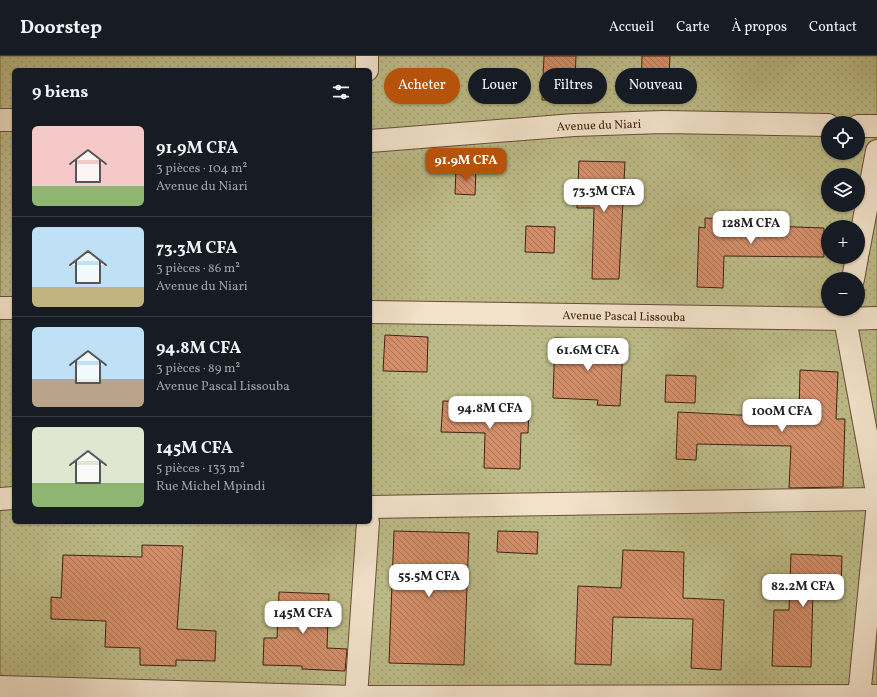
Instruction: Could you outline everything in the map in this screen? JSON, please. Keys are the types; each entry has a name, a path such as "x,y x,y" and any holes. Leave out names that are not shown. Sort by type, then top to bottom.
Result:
{"street":[{"path":"367,56 367,68"},
{"path":"0,120 12,120"},
{"name":"Avenue du Niari","path":"372,141 581,125 664,122 821,125"},
{"path":"865,126 877,126"},
{"path":"864,220 877,151"},
{"path":"0,308 12,308"},
{"name":"Avenue Pascal Lissouba","path":"372,312 821,314"},
{"path":"846,316 877,492"},
{"name":"Avenue Pascal Lissouba","path":"862,316 877,318"},
{"path":"0,499 12,498"},
{"path":"372,507 877,499"},
{"path":"0,687 356,697 865,696 877,513"},
{"path":"356,697 368,524"}],"shaded area":[{"path":"0,56 877,56 877,697 0,697"}],"building":[{"path":"544,56 576,56 575,68 543,68"},
{"path":"642,56 670,56 669,68 642,68"},
{"path":"579,161 625,162 619,279 592,279 594,208 577,208"},
{"path":"456,169 476,169 475,195 455,194"},
{"path":"705,218 727,219 727,221 769,222 769,226 821,228 821,257 724,256 723,288 697,287 699,227 705,228"},
{"path":"526,226 555,227 554,253 525,252"},
{"path":"385,335 428,337 427,372 383,371"},
{"path":"555,338 587,339 587,346 623,347 620,406 597,405 598,400 553,398"},
{"path":"800,370 838,372 836,419 845,419 843,487 789,488 791,446 697,444 696,460 676,459 678,412 799,418"},
{"path":"666,375 696,376 695,403 665,402"},
{"path":"443,401 475,402 475,406 529,408 528,433 521,433 520,469 484,468 485,433 441,432"},
{"path":"394,531 469,533 464,665 389,663"},
{"path":"498,531 538,532 537,554 497,552"},
{"path":"142,545 183,546 177,629 216,631 215,661 176,660 176,666 140,665 140,648 105,647 106,621 51,619 51,597 61,598 63,555 142,557"},
{"path":"623,550 684,552 683,598 724,600 721,670 691,668 693,619 613,617 611,665 575,664 578,586 621,588"},
{"path":"791,554 842,556 841,590 813,589 811,667 772,666 774,610 789,610"},
{"path":"279,592 329,594 327,648 347,649 345,671 302,669 302,666 263,665 264,638 277,638"}]}
